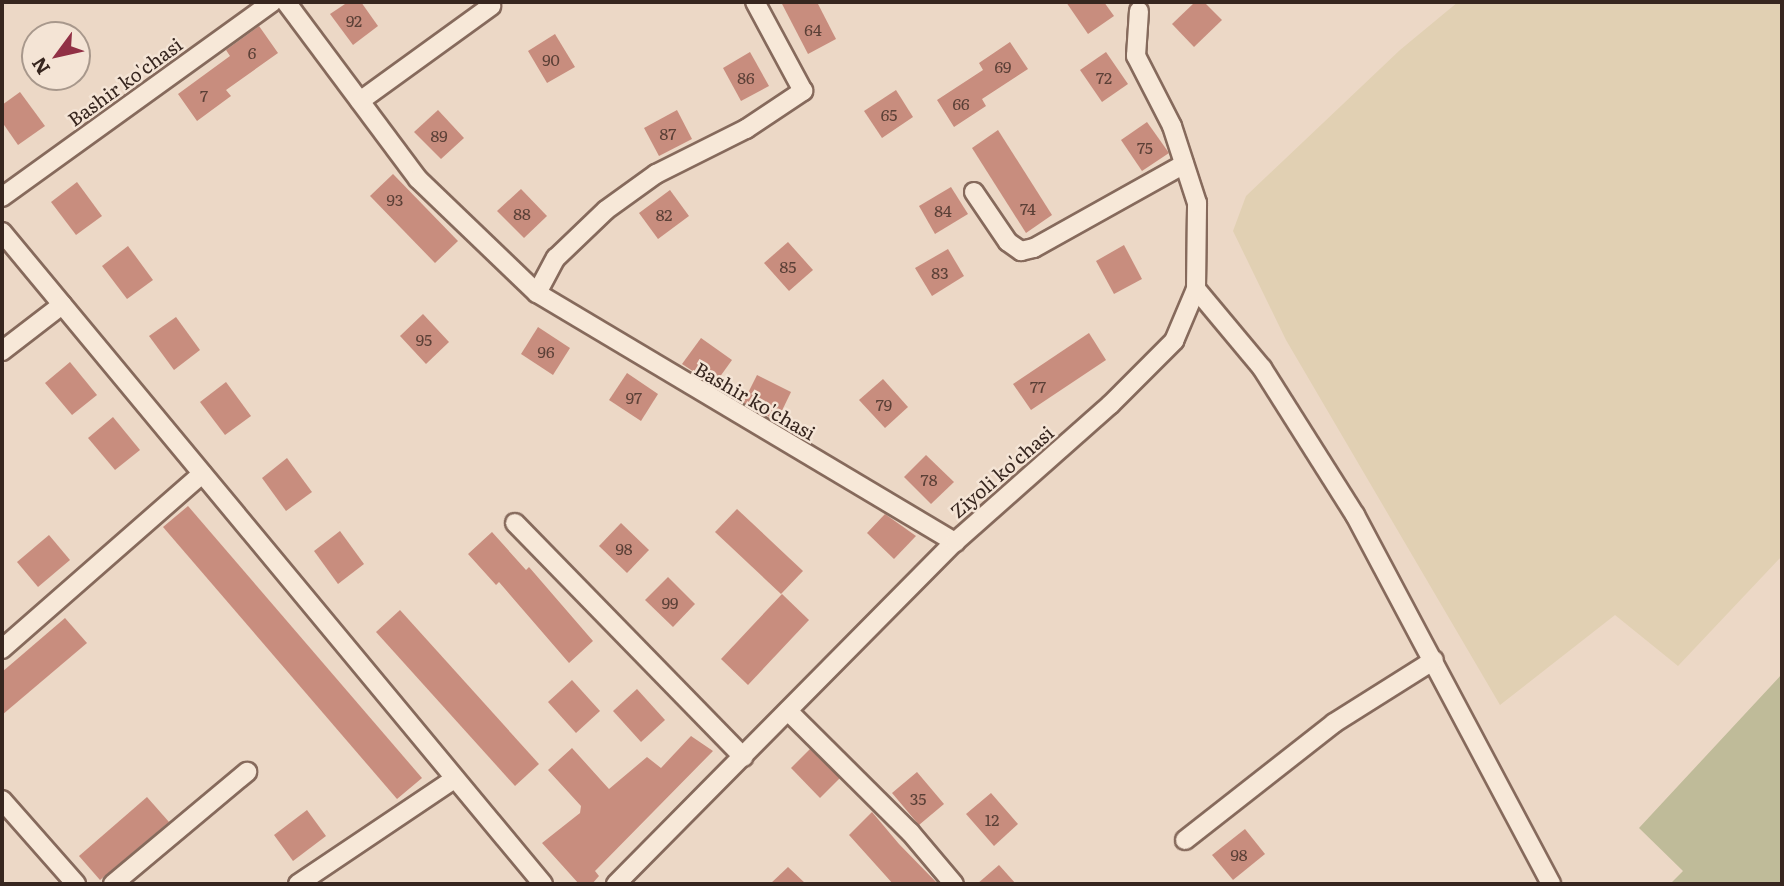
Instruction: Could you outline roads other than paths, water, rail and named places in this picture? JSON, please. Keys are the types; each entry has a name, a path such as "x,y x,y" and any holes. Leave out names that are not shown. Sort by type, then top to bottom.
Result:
{"street":[{"name":"Bashir ko'chasi","path":"2,197 272,2"},
{"name":"Bashir ko'chasi","path":"286,2 418,178 537,293 955,542"},
{"path":"537,293 556,258 606,210 656,174 746,129 803,91 755,2"},
{"name":"Ziyoli ko'chasi","path":"617,884 955,542 1110,405 1174,341 1196,289 1197,203 1172,126 1136,55 1137,5"},
{"path":"360,101 491,6"},
{"path":"974,192 1008,242 1021,251 1034,248 1184,164"},
{"path":"2,232 542,884"},
{"path":"1196,289 1262,368 1355,515 1551,884"},
{"path":"2,351 62,305"},
{"path":"2,649 202,474"},
{"path":"516,523 743,757"},
{"path":"1185,840 1334,723 1434,660"},
{"path":"788,711 910,832 954,884"},
{"path":"113,884 247,772"},
{"path":"298,884 454,779"},
{"path":"2,800 76,884"}]}
